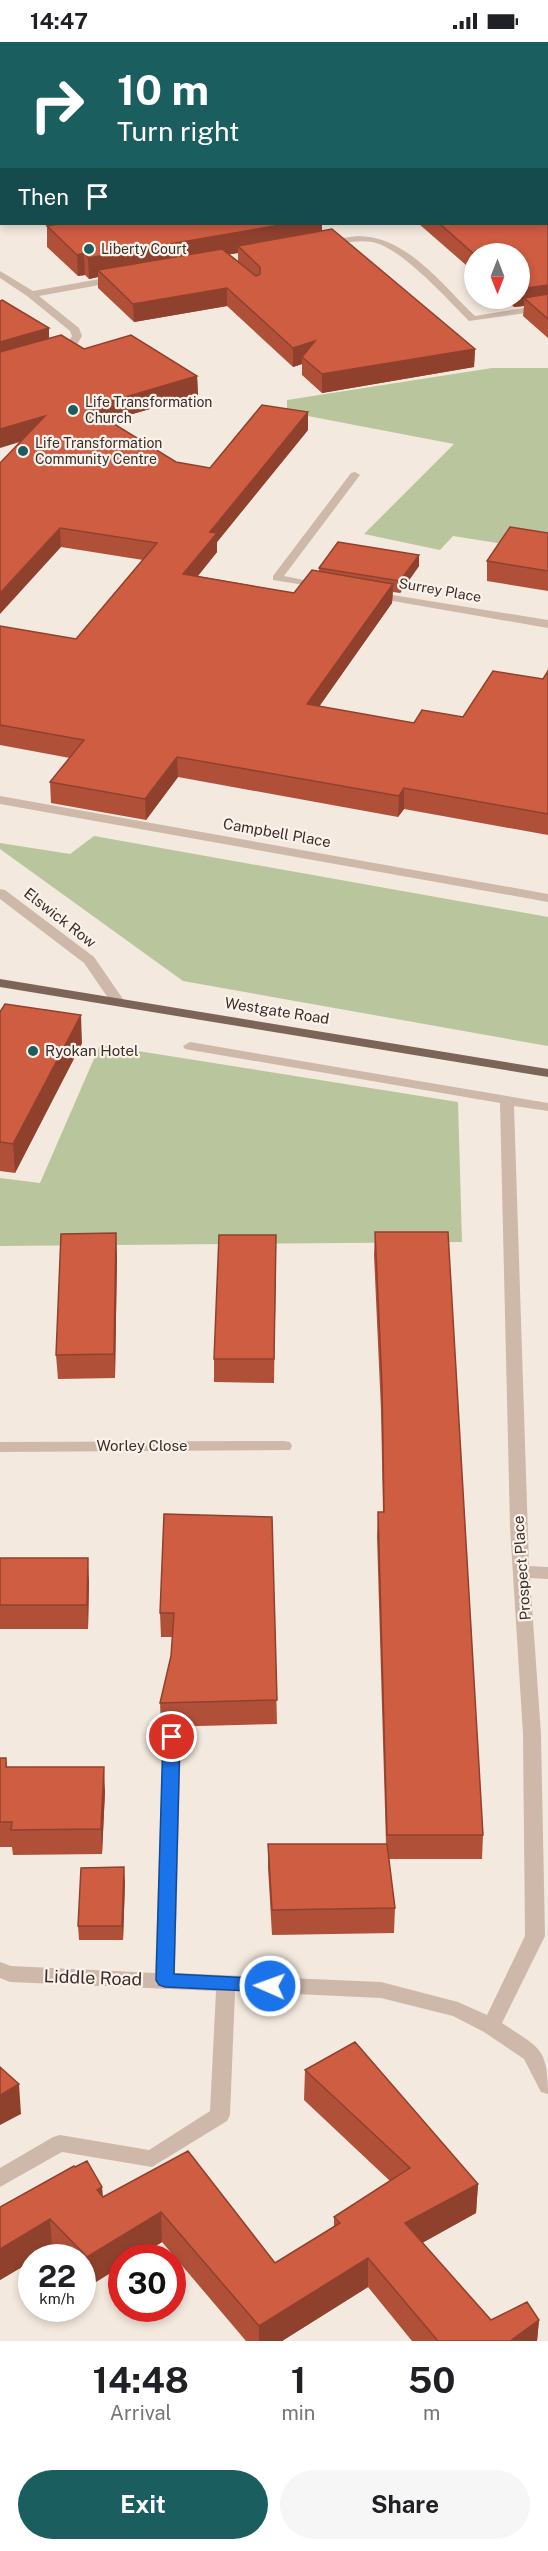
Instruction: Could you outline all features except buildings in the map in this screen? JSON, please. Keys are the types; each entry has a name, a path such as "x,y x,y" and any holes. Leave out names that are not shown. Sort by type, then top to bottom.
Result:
{"main road":[{"name":"Westgate Road","path":"0,983 548,1073"}],"street":[{"path":"319,244 361,239 387,244 473,319 548,307"},
{"path":"0,273 31,294 75,330 77,336 72,344 41,353"},
{"path":"31,294 122,278"},
{"path":"336,588 277,578 356,475"},
{"name":"Surrey Place","path":"360,592 548,624"},
{"name":"Campbell Place","path":"0,800 548,898"},
{"name":"Elswick Row","path":"0,893 89,960 118,1002"},
{"path":"190,1046 548,1107"},
{"name":"Prospect Place","path":"491,2026 535,1936 532,1734 518,1527 507,1100"},
{"name":"Worley Close","path":"0,1447 284,1446"},
{"path":"522,1572 548,1573"},
{"path":"165,1980 172,1737"},
{"name":"Liddle Road","path":"0,1970 10,1974 381,1990 458,2010 491,2026 531,2053 548,2086"},
{"path":"0,2178 60,2143 152,2159 220,2115 226,1984"}],"green space":[{"path":"492,368 548,368 548,551 453,536 440,550 364,534 454,444 287,412 287,400"},
{"path":"94,836 548,917 548,1046 183,981 0,849 0,843 70,854"},
{"path":"100,1045 458,1102 462,1242 0,1246 0,1178 40,1183"}],"place":[{"name":"Liberty Court","path":"89,249"},
{"name":"Life Transformation Church","path":"73,410"},
{"name":"Life Transformation Community Centre","path":"23,451"},
{"name":"Ryokan Hotel","path":"33,1051"}],"route":[{"path":"172,1737 165,1980 270,1986"}]}
